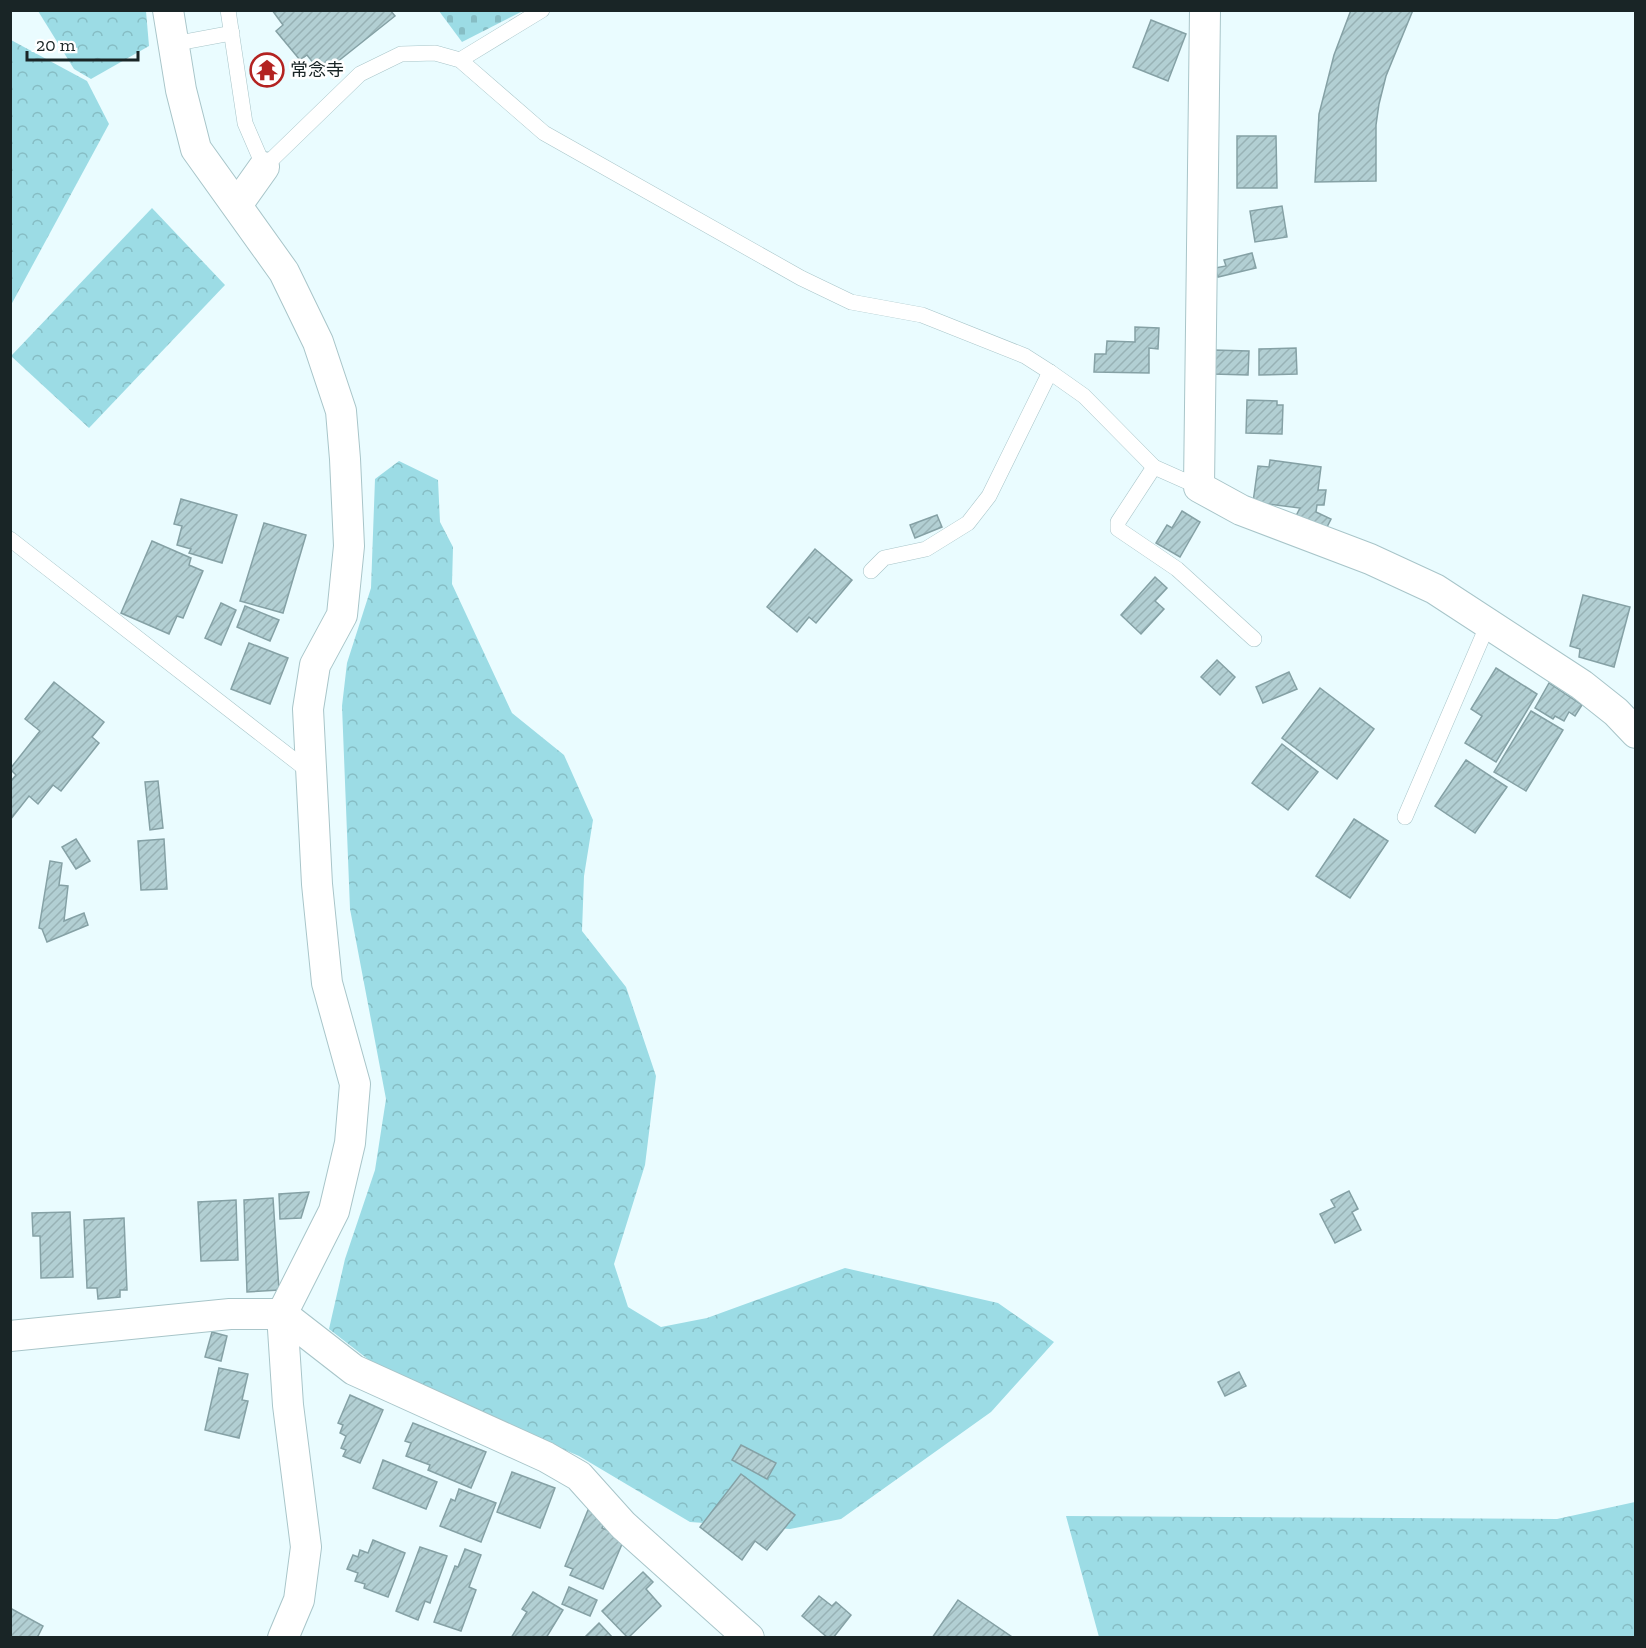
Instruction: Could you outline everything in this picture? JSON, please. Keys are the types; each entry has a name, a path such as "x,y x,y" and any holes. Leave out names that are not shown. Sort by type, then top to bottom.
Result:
{"street":[{"path":"168,10 181,90 196,149 284,272 318,342 341,411 349,546 342,615 315,665 308,709 317,884 327,983 355,1084 350,1143 334,1211 282,1314 288,1405 306,1547 299,1600 283,1638"},
{"path":"1205,10 1199,487 1241,510 1370,560 1436,589 1582,685 1616,712 1635,733"},
{"path":"237,205 264,167"},
{"path":"10,1336 230,1314 282,1314 354,1370 546,1457 579,1476 623,1525 749,1638"}],"lane":[{"path":"228,10 245,123 264,167 360,74 401,54 435,53 460,60 544,133 801,278 851,302 922,315 1025,356 1084,396 1154,467 1199,487"},
{"path":"460,60 542,10"},
{"path":"173,44 232,33"},
{"path":"871,571 884,558 926,549 968,523 989,496 1050,372"},
{"path":"1154,467 1118,522 1118,530 1177,570 1254,639"},
{"path":"10,538 311,773"},
{"path":"1405,817 1488,624"}],"green space":[{"path":"38,11 146,11 149,46 91,79 74,69"},
{"path":"439,11 523,11 462,42"},
{"path":"11,40 87,81 109,124 11,305"},
{"path":"152,208 225,285 89,428 11,356"},
{"path":"399,461 438,480 440,522 453,547 452,584 512,713 564,755 593,820 584,876 582,931 626,987 656,1076 645,1165 614,1264 628,1307 661,1327 707,1318 845,1268 998,1303 1054,1342 991,1412 841,1519 790,1529 690,1522 579,1456 387,1374 329,1329 345,1259 375,1170 386,1099 350,909 342,706 347,663 371,588 375,479"},
{"path":"1635,1502 1635,1638 1099,1637 1066,1516 1557,1519"}],"building":[{"path":"272,10 390,10 395,16 322,74 307,55 300,60 276,31 283,25"},
{"path":"1351,10 1413,10 1386,76 1379,104 1376,125 1376,181 1315,182 1319,114 1334,55"},
{"path":"1151,20 1186,34 1168,81 1133,67"},
{"path":"1237,136 1276,136 1277,188 1237,188"},
{"path":"1282,206 1287,237 1255,242 1250,211"},
{"path":"1252,253 1256,268 1218,277 1215,268 1226,266 1224,260"},
{"path":"1135,327 1159,328 1158,349 1149,348 1149,373 1094,372 1095,354 1106,354 1107,341 1135,342"},
{"path":"1296,348 1297,374 1259,375 1259,349"},
{"path":"1213,350 1249,351 1248,375 1213,374"},
{"path":"1247,400 1277,401 1277,405 1283,405 1282,434 1246,433"},
{"path":"1270,460 1321,467 1318,490 1326,490 1324,505 1317,505 1316,512 1331,519 1326,529 1296,516 1300,508 1253,502 1258,466 1269,467"},
{"path":"181,499 237,515 222,563 189,553 191,549 177,545 182,526 174,524"},
{"path":"1182,511 1200,522 1180,557 1156,543 1167,525 1172,528"},
{"path":"937,515 942,527 915,538 910,525"},
{"path":"264,523 306,535 283,613 240,601"},
{"path":"152,541 191,558 189,565 203,571 183,618 177,616 169,634 121,613"},
{"path":"815,549 852,580 816,623 809,617 797,632 767,607"},
{"path":"1155,577 1167,588 1155,601 1164,609 1141,634 1121,615"},
{"path":"1583,595 1630,607 1614,667 1579,657 1580,649 1570,646"},
{"path":"221,603 236,610 221,645 205,638"},
{"path":"245,606 279,620 270,641 237,627"},
{"path":"249,643 288,658 270,704 231,689"},
{"path":"1217,660 1235,677 1220,695 1201,677"},
{"path":"1496,668 1537,694 1496,762 1465,743 1482,716 1471,709"},
{"path":"1289,672 1297,689 1263,703 1256,687"},
{"path":"54,682 104,722 92,737 99,743 61,791 53,785 38,804 29,796 10,820 10,782 16,775 10,769 40,731 25,719"},
{"path":"1549,683 1582,705 1575,716 1569,712 1564,721 1555,716 1553,719 1535,708"},
{"path":"1320,688 1374,729 1337,779 1282,738"},
{"path":"1531,711 1563,730 1526,791 1494,772"},
{"path":"1282,744 1318,772 1288,810 1252,783"},
{"path":"1466,760 1507,787 1475,833 1435,806"},
{"path":"158,781 163,828 150,830 145,782"},
{"path":"1354,819 1388,841 1350,898 1316,876"},
{"path":"76,839 90,861 76,869 62,847"},
{"path":"164,839 167,889 141,890 138,841"},
{"path":"50,861 62,863 59,885 68,886 64,921 84,913 88,925 47,942 42,929 39,928"},
{"path":"1349,1191 1358,1209 1352,1212 1361,1230 1335,1243 1320,1214 1335,1207 1331,1200"},
{"path":"309,1192 301,1218 280,1219 279,1194"},
{"path":"273,1198 279,1290 247,1292 244,1200"},
{"path":"236,1200 238,1260 201,1261 198,1202"},
{"path":"70,1212 73,1277 41,1278 40,1236 33,1236 32,1213"},
{"path":"124,1218 127,1290 120,1290 120,1297 98,1299 97,1288 87,1288 84,1220"},
{"path":"212,1332 227,1336 221,1361 205,1357"},
{"path":"219,1368 248,1374 242,1400 248,1401 239,1438 205,1430"},
{"path":"1239,1372 1246,1386 1225,1396 1218,1382"},
{"path":"350,1395 383,1410 360,1463 343,1456 346,1450 341,1448 346,1436 340,1433 343,1425 338,1423"},
{"path":"413,1423 486,1452 471,1488 428,1470 430,1465 406,1456 411,1443 405,1441"},
{"path":"741,1445 776,1463 767,1479 732,1460"},
{"path":"383,1460 437,1482 426,1509 373,1488"},
{"path":"512,1472 555,1488 540,1528 497,1512"},
{"path":"741,1474 795,1515 767,1550 755,1541 742,1560 700,1527"},
{"path":"459,1489 496,1503 481,1542 440,1526 451,1499 455,1501"},
{"path":"588,1510 606,1518 602,1528 625,1537 603,1589 570,1575 573,1569 565,1566"},
{"path":"373,1540 405,1553 388,1597 364,1588 365,1584 355,1581 358,1573 347,1569 353,1555 358,1557 360,1550 368,1553"},
{"path":"420,1547 447,1556 430,1603 425,1601 418,1620 396,1611"},
{"path":"465,1549 481,1555 469,1587 476,1590 461,1631 434,1622 455,1566 458,1567"},
{"path":"643,1572 653,1582 646,1589 661,1606 628,1638 602,1611"},
{"path":"569,1587 597,1600 590,1616 562,1604"},
{"path":"533,1592 563,1610 546,1638 511,1638 527,1612 522,1609"},
{"path":"819,1596 832,1606 836,1602 851,1615 833,1638 828,1638 802,1616"},
{"path":"958,1600 1012,1637 1012,1638 932,1638"},
{"path":"10,1608 43,1626 37,1638 10,1638"},
{"path":"599,1623 613,1638 584,1638"}],"place":[{"name":"常念寺","path":"267,70"}]}
